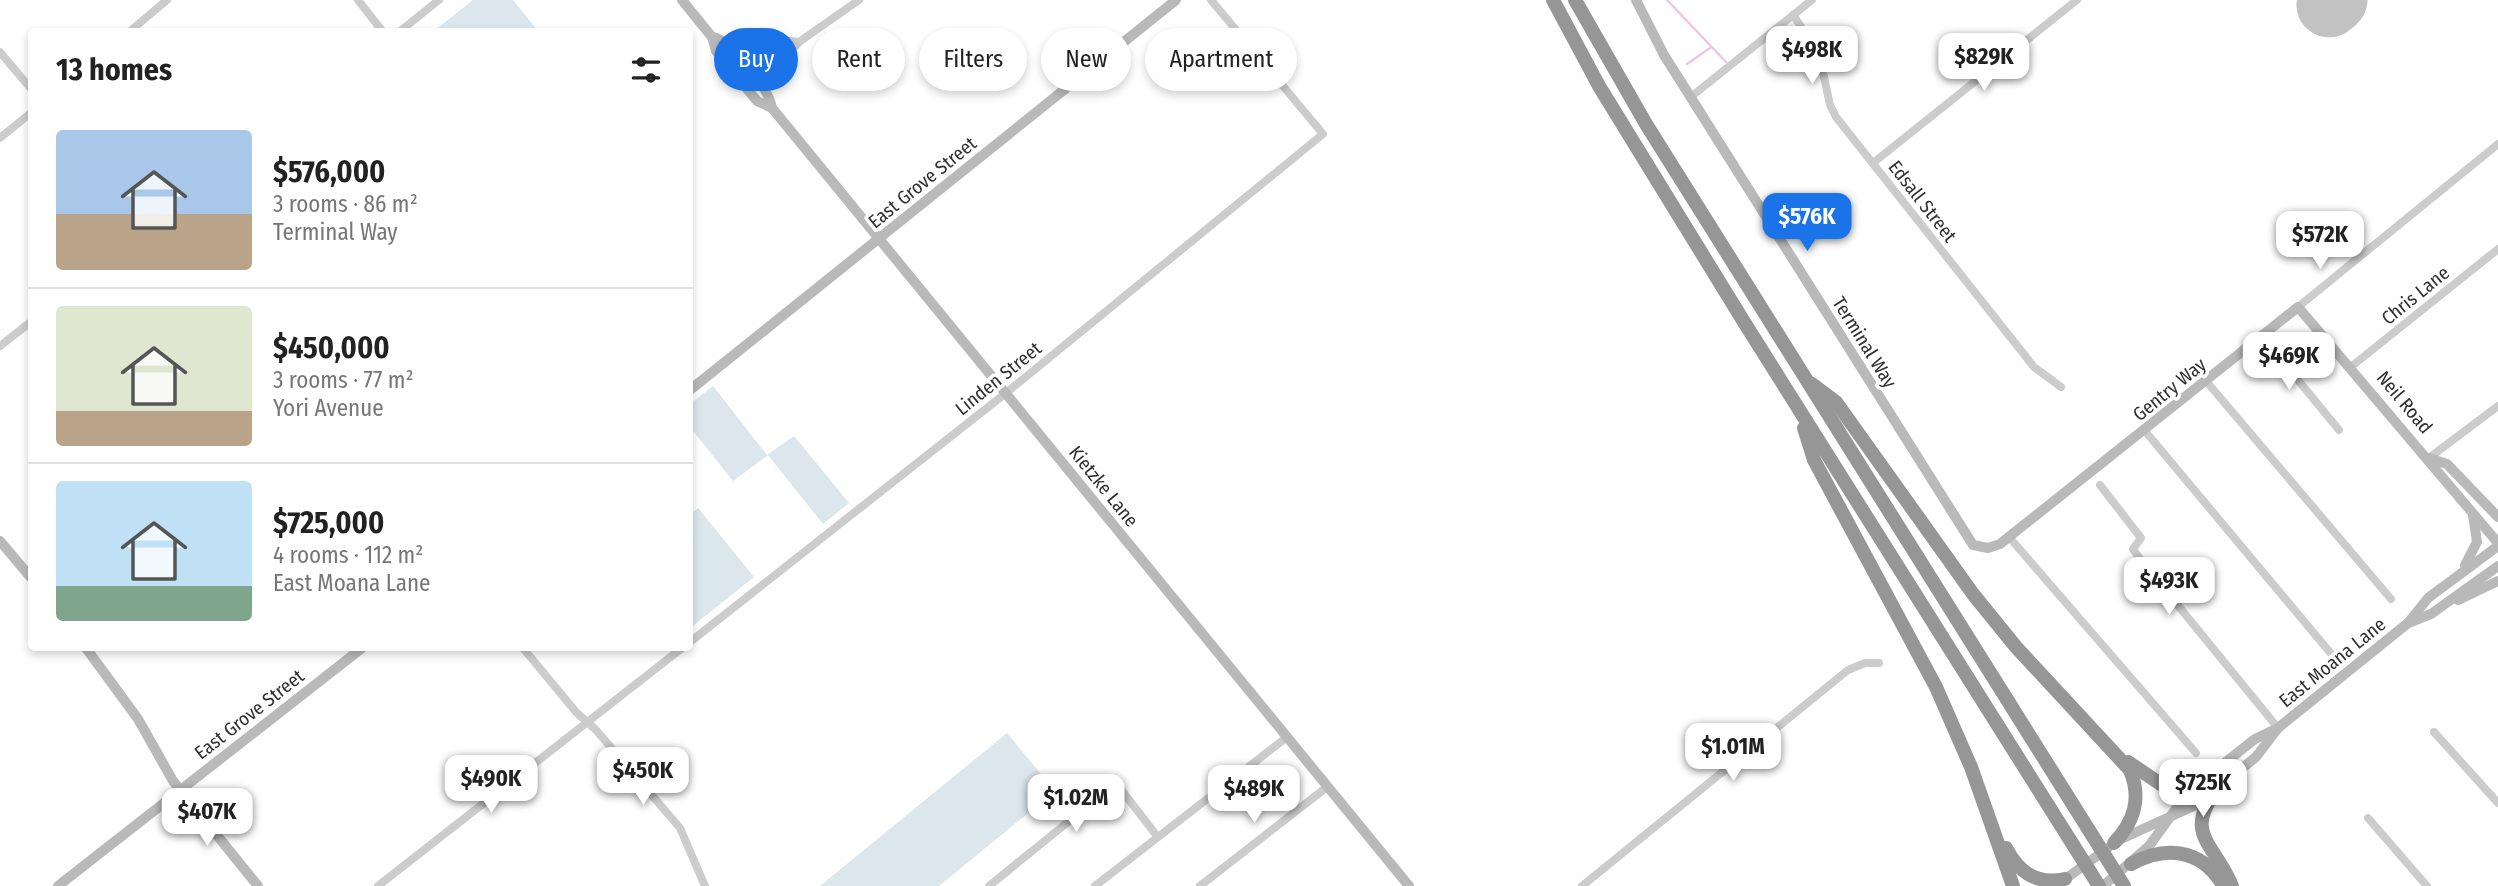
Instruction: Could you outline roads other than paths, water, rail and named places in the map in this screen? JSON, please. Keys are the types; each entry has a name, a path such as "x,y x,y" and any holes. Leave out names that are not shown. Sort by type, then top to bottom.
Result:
{"highway":[{"path":"1553,0 1599,86 1799,410 2101,886"},
{"path":"1575,0 1628,94 2124,886"},
{"path":"1806,379 1836,402 1993,620 2130,771 2136,793 2130,823 2114,844"},
{"path":"1799,410 1814,460 1918,650 1950,718 2013,886"},
{"path":"2115,752 2160,786 2176,790 2194,787"},
{"path":"2219,787 2205,804 2201,829 2208,848 2232,886"},
{"path":"1988,817 2010,855 2025,873 2061,883"},
{"path":"2131,864 2152,854 2185,853 2214,871 2223,886"}],"street":[{"path":"134,28 167,0"},
{"path":"358,0 380,28"},
{"path":"405,28 439,0"},
{"name":"Kietzke Lane","path":"682,0 712,37 714,44"},
{"path":"799,42 859,0"},
{"name":"East Grove Street","path":"693,388 1176,0"},
{"name":"Linden Street","path":"693,640 1006,393 1323,134 1211,0"},
{"name":"Terminal Way","path":"1636,0 1664,55 1967,538 1973,545 1987,548"},
{"path":"1692,96 1812,0"},
{"path":"1873,163 2077,0"},
{"name":"Edsall Street","path":"1793,15 1819,53 1830,105 1836,117 2035,367 2060,387"},
{"path":"0,52 28,85"},
{"name":"Kietzke Lane","path":"749,91 757,101 772,108"},
{"name":"Kietzke Lane","path":"766,91 772,108 1409,886"},
{"path":"0,138 28,115"},
{"name":"Gentry Way","path":"1987,548 2009,537 2145,431 2498,144"},
{"name":"Chris Lane","path":"2352,366 2498,249"},
{"name":"Neil Road","path":"2298,307 2352,366 2498,545"},
{"path":"0,346 28,324"},
{"path":"2261,335 2339,430"},
{"path":"2206,382 2391,599"},
{"path":"2429,458 2498,406"},
{"path":"2145,431 2333,656"},
{"name":"Neil Road","path":"2429,458 2447,464 2497,515"},
{"path":"2100,485 2137,529 2141,538 2133,549 2140,559 2278,728"},
{"path":"2460,572 2477,542 2473,512"},
{"path":"2009,537 2196,753"},
{"path":"0,541 28,574"},
{"name":"East Moana Lane","path":"2101,886 2131,864 2149,846 2194,787 2255,738 2278,728 2408,623 2421,604 2498,545"},
{"name":"East Moana Lane","path":"2408,623 2431,614 2498,566"},
{"path":"2431,614 2498,582"},
{"path":"88,651 138,719 180,790 258,886"},
{"name":"East Grove Street","path":"58,886 357,651"},
{"path":"526,651 680,828 705,886"},
{"path":"378,886 678,651"},
{"path":"1582,886 1848,670 1865,663 1879,663"},
{"name":"East Moana Lane","path":"2061,883 2114,844 2141,828 2186,812 2265,748 2278,728"},
{"path":"2434,732 2498,803"},
{"path":"1095,886 1287,737"},
{"path":"989,886 1116,783 1157,836"},
{"path":"1200,886 1327,787"},
{"path":"2368,818 2427,886"}],"waterway":[{"path":"1667,0 1726,62"},
{"path":"1687,64 1710,48"}]}
